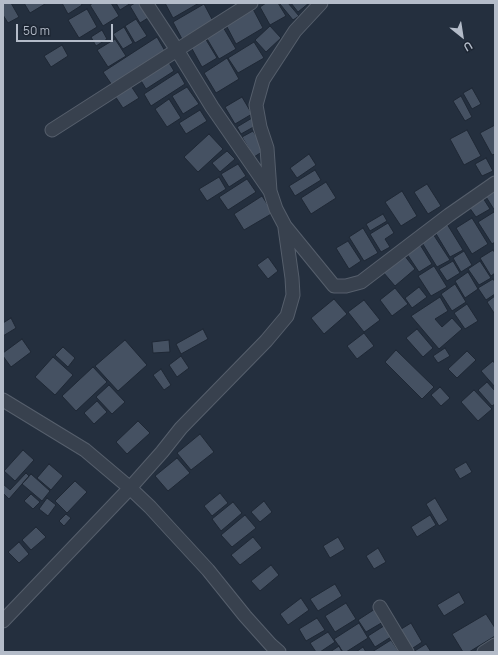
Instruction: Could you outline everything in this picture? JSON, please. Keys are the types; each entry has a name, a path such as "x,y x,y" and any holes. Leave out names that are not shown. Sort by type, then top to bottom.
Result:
{"street":[{"path":"146,3 212,107 270,192 276,209 285,226 334,286 346,286 361,282 449,215 495,183"},
{"path":"52,130 251,3"},
{"path":"270,192 267,148 260,127 256,105 263,80 295,31 321,3"},
{"path":"3,621 130,488 181,428 266,341 286,316 293,295 285,226"},
{"path":"3,400 85,450 130,488 203,564 270,645 279,652"},
{"path":"380,607 407,652"},
{"path":"484,652 495,645"}],"building":[{"path":"3,3 11,3 19,17 8,23 3,15"},
{"path":"24,3 44,3 45,4 30,13"},
{"path":"62,3 81,3 82,5 68,14"},
{"path":"93,3 111,3 119,16 103,26 90,5"},
{"path":"116,3 131,3 120,10"},
{"path":"135,3 139,3 148,18 140,23 130,6"},
{"path":"165,3 199,3 173,18"},
{"path":"266,3 278,3 286,16 270,25 260,7"},
{"path":"288,3 299,16 293,20 280,4"},
{"path":"291,3 309,3 298,12"},
{"path":"204,4 213,21 182,39 173,22"},
{"path":"87,9 97,27 79,38 68,20"},
{"path":"253,9 263,28 236,44 226,25"},
{"path":"136,19 147,36 135,43 125,26"},
{"path":"270,26 281,38 266,52 255,40"},
{"path":"124,27 133,43 123,49 113,34"},
{"path":"223,27 236,49 219,59 206,37"},
{"path":"102,30 107,39 96,46 91,37"},
{"path":"157,37 165,51 112,85 103,72"},
{"path":"205,38 217,58 202,67 191,47"},
{"path":"115,39 126,56 108,67 97,50"},
{"path":"254,42 264,58 238,73 228,58"},
{"path":"62,45 68,56 51,67 44,56"},
{"path":"227,58 239,79 216,93 204,73"},
{"path":"168,61 174,71 146,89 140,79"},
{"path":"178,72 185,84 151,106 144,94"},
{"path":"131,86 139,98 123,108 115,96"},
{"path":"187,87 199,104 183,114 172,96"},
{"path":"472,88 481,104 472,109 463,93"},
{"path":"461,96 472,117 465,121 453,101"},
{"path":"242,97 252,114 235,124 225,107"},
{"path":"169,99 181,118 167,127 155,109"},
{"path":"200,110 207,121 186,134 179,123"},
{"path":"252,118 257,125 241,134 237,127"},
{"path":"495,125 495,154 492,155 480,133"},
{"path":"467,130 481,156 464,165 450,139"},
{"path":"253,131 265,150 254,157 242,137"},
{"path":"209,134 223,149 198,172 184,157"},
{"path":"227,151 235,159 220,172 212,163"},
{"path":"309,154 316,165 297,178 290,168"},
{"path":"486,158 493,171 482,176 475,164"},
{"path":"238,164 246,176 229,187 221,174"},
{"path":"315,170 321,180 295,196 289,186"},
{"path":"219,177 226,189 207,201 199,189"},
{"path":"247,179 256,192 228,210 219,197"},
{"path":"326,182 336,198 311,214 301,198"},
{"path":"427,184 441,206 428,214 414,192"},
{"path":"495,185 495,211 483,192"},
{"path":"402,191 417,216 401,226 385,202"},
{"path":"262,196 273,213 244,230 234,214"},
{"path":"483,198 490,209 476,217 469,207"},
{"path":"494,212 495,242 492,244 478,222"},
{"path":"383,214 387,221 370,231 366,224"},
{"path":"472,218 488,244 472,254 456,228"},
{"path":"388,223 394,233 385,239 390,247 381,252 370,234"},
{"path":"447,224 463,250 450,257 435,232"},
{"path":"363,228 378,253 364,261 349,237"},
{"path":"433,234 450,260 437,267 421,241"},
{"path":"348,241 361,261 349,269 336,248"},
{"path":"419,243 432,264 419,272 405,251"},
{"path":"493,250 495,253 495,273 491,276 480,258"},
{"path":"464,251 472,265 461,272 453,258"},
{"path":"404,255 415,269 395,286 383,272"},
{"path":"268,257 278,271 268,279 257,265"},
{"path":"453,261 460,273 447,281 439,269"},
{"path":"480,261 491,278 479,285 468,269"},
{"path":"434,266 447,287 431,296 418,276"},
{"path":"468,272 478,289 465,298 455,281"},
{"path":"493,279 495,282 495,294 486,300 478,288"},
{"path":"455,284 466,302 452,311 441,294"},
{"path":"419,287 427,297 412,308 405,298"},
{"path":"395,288 408,304 392,316 380,300"},
{"path":"495,296 495,312 494,313 487,302"},
{"path":"440,297 448,311 435,319 442,327 452,318 462,329 439,349 411,316"},
{"path":"334,299 347,314 324,334 311,318"},
{"path":"364,300 380,320 364,332 348,312"},
{"path":"467,304 478,321 465,329 454,313"},
{"path":"11,318 16,328 3,336 3,323"},
{"path":"203,329 208,339 181,354 176,344"},
{"path":"417,329 433,348 423,357 406,338"},
{"path":"364,333 374,346 357,359 347,346"},
{"path":"22,339 31,352 11,367 3,356 3,353"},
{"path":"125,340 147,365 118,391 95,366"},
{"path":"169,340 170,352 153,353 152,342"},
{"path":"63,347 75,358 68,367 55,355"},
{"path":"445,348 450,356 438,363 433,356"},
{"path":"396,350 434,387 422,399 385,362"},
{"path":"467,351 476,360 457,378 448,369"},
{"path":"181,356 189,368 177,377 169,365"},
{"path":"53,357 73,375 55,395 35,377"},
{"path":"493,361 495,364 495,387 481,371"},
{"path":"93,367 107,382 76,411 62,396"},
{"path":"161,369 171,385 164,390 153,375"},
{"path":"487,382 495,391 495,404 492,406 478,390"},
{"path":"109,385 125,402 112,414 96,397"},
{"path":"440,387 450,398 441,406 431,395"},
{"path":"474,390 492,409 478,421 461,402"},
{"path":"97,401 107,412 94,424 84,413"},
{"path":"138,421 150,433 127,454 116,442"},
{"path":"200,434 214,452 191,470 177,453"},
{"path":"23,450 34,460 15,481 4,471"},
{"path":"177,458 190,473 168,491 155,476"},
{"path":"466,462 472,472 460,479 454,469"},
{"path":"49,464 63,476 51,490 37,478"},
{"path":"26,473 29,476 9,499 3,493 3,484 10,490"},
{"path":"31,474 50,491 42,501 22,484"},
{"path":"75,481 87,492 67,513 55,501"},
{"path":"220,493 228,503 212,516 204,506"},
{"path":"31,494 40,502 33,509 24,501"},
{"path":"47,498 56,505 48,516 39,509"},
{"path":"435,498 448,520 439,526 426,504"},
{"path":"264,501 272,512 260,522 251,512"},
{"path":"233,502 242,513 221,531 212,519"},
{"path":"66,514 71,518 64,526 59,521"},
{"path":"245,515 256,528 232,547 221,535"},
{"path":"430,515 436,525 417,537 411,527"},
{"path":"36,527 46,537 31,550 22,540"},
{"path":"253,537 262,548 240,565 231,555"},
{"path":"338,537 345,549 330,558 323,546"},
{"path":"19,542 29,554 19,563 8,552"},
{"path":"378,548 386,562 374,569 366,556"},
{"path":"271,565 279,575 260,591 251,581"},
{"path":"335,584 342,596 318,611 310,599"},
{"path":"459,592 465,603 444,616 437,605"},
{"path":"301,598 309,610 288,625 280,614"},
{"path":"346,603 356,619 335,632 325,616"},
{"path":"375,609 383,622 366,632 358,620"},
{"path":"486,614 495,628 495,636 469,652 463,652 452,634"},
{"path":"317,618 325,630 306,641 299,629"},
{"path":"359,623 368,638 346,652 343,652 334,639"},
{"path":"411,623 422,642 410,650 398,631"},
{"path":"387,624 394,635 375,647 368,636"},
{"path":"328,632 335,642 320,652 316,652 310,643"},
{"path":"391,640 399,652 372,652"},
{"path":"426,644 431,652 413,652"},
{"path":"339,646 342,652 330,652"},
{"path":"363,647 366,652 356,652"}]}
